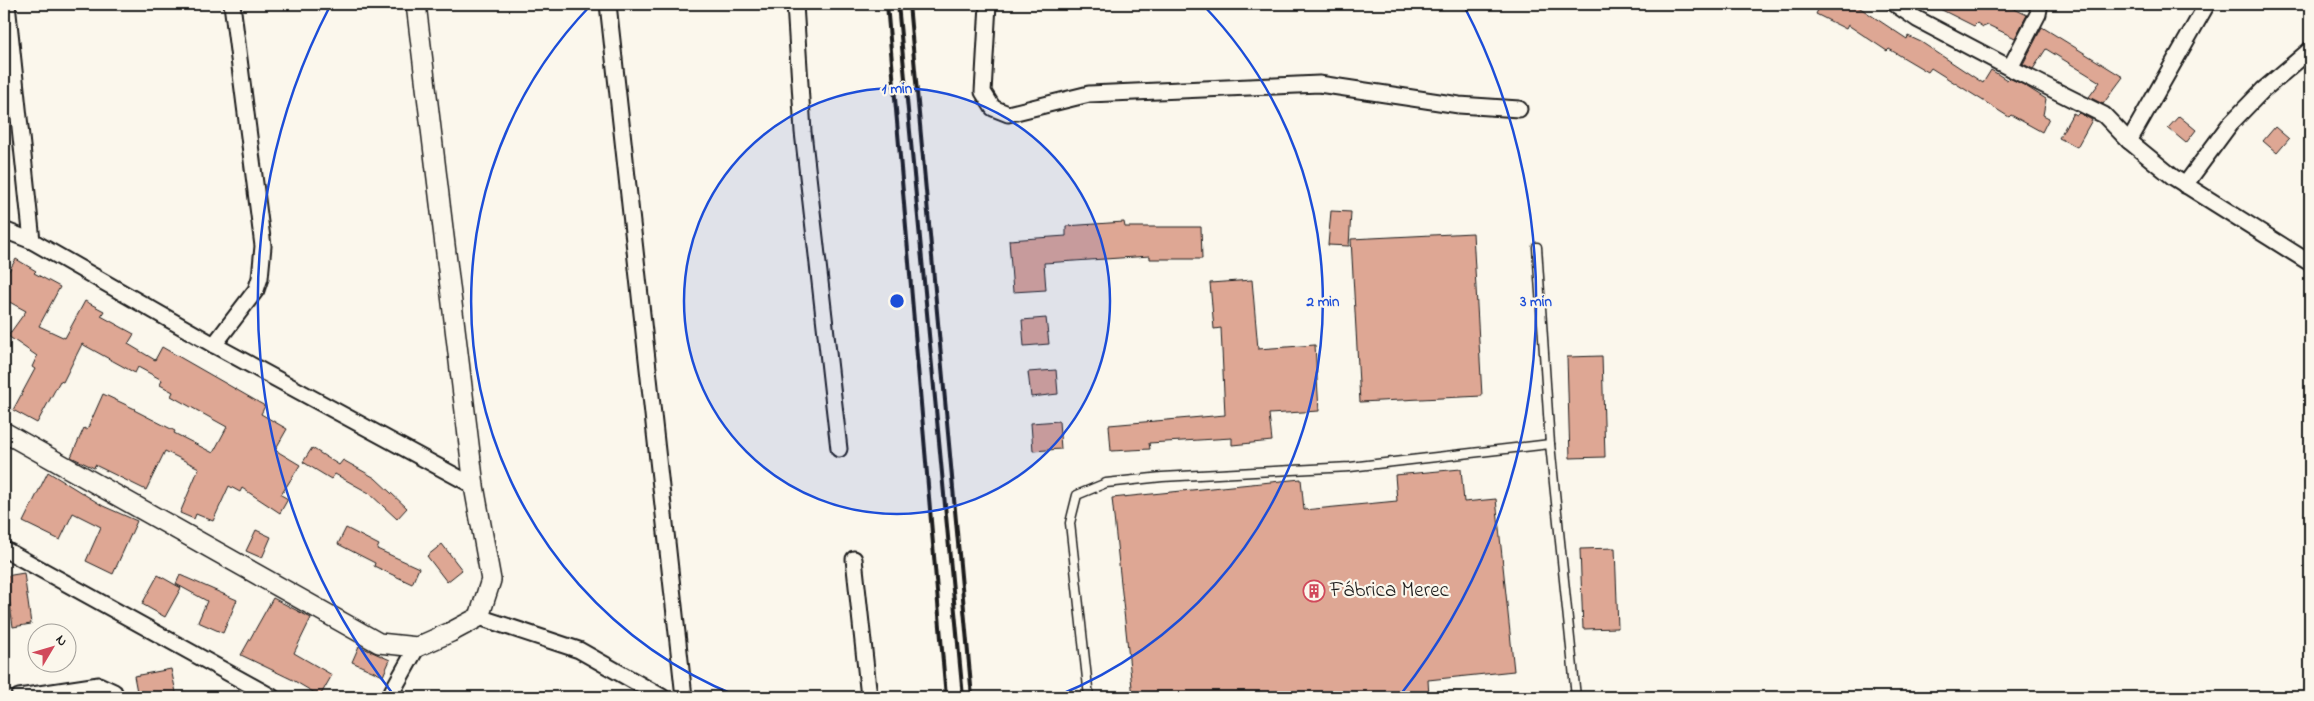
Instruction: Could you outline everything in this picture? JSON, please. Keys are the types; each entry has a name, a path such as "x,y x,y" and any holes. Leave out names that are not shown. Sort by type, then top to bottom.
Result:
{"street":[{"path":"7,4 32,241"},
{"path":"214,345 256,290 260,278 263,246 232,4"},
{"path":"4,432 379,644 418,647 480,617 491,580 474,486 416,4"},
{"path":"608,4 684,697"},
{"path":"795,4 803,132 839,449"},
{"path":"1895,4 1917,18 2010,68 2104,116 2129,141 2185,185 2310,263"},
{"path":"2010,68 2038,14 2039,9 2036,4"},
{"path":"2129,141 2206,4"},
{"path":"986,5 983,92 993,108 1008,114 1089,94 1319,84 1459,105 1520,109"},
{"path":"2185,185 2230,124 2263,90 2310,50"},
{"path":"4,230 32,241 214,345 474,486"},
{"path":"4,549 272,697"},
{"path":"854,559 869,697"},
{"path":"480,617 579,650 662,697"},
{"path":"389,697 418,647"},
{"path":"19,697 99,685 114,692 116,697"}],"lane":[{"path":"1537,247 1550,444 1576,697"},
{"path":"1089,697 1070,523 1077,495 1106,483 1162,477 1350,467 1550,444"}],"building":[{"path":"1821,4 1854,4 1907,39 1908,36 1921,42 1983,83 1991,70 2007,80 2009,78 2024,85 2046,99 2043,115 2049,118 2042,132 2011,115 2009,117 1931,68 1928,72 1889,49 1887,51 1848,25 1846,29 1816,14"},
{"path":"1930,4 2004,4 2027,15 2015,38 1988,25 1983,27 1977,23 1974,26"},
{"path":"2042,27 2123,77 2103,104 2089,97 2100,82 2046,49 2033,69 2023,64"},
{"path":"2073,113 2077,115 2079,113 2092,120 2077,147 2059,138"},
{"path":"2179,116 2196,130 2186,143 2168,128"},
{"path":"2275,127 2289,139 2277,153 2263,141"},
{"path":"1331,211 1351,212 1349,246 1328,245"},
{"path":"1124,222 1125,227 1201,227 1202,259 1150,259 1150,256 1044,263 1046,290 1013,292 1009,240 1066,236 1066,226"},
{"path":"1473,233 1482,396 1360,402 1351,239"},
{"path":"16,259 36,271 34,273 60,287 39,326 65,338 85,301 104,311 101,316 134,334 128,344 155,360 162,347 265,406 261,414 287,429 275,450 300,465 281,495 288,499 280,513 242,488 240,492 229,486 213,521 196,514 194,519 180,513 199,468 165,451 146,490 95,465 94,468 71,457 84,428 87,430 103,394 135,409 175,431 174,433 213,453 227,427 171,396 173,392 160,385 162,380 138,367 135,373 82,344 63,382 60,381 37,423 13,410 35,369 32,367 37,356 8,336 26,311 4,299 4,279"},
{"path":"1252,280 1258,349 1315,345 1319,411 1269,414 1272,441 1232,445 1232,438 1149,443 1150,449 1111,451 1109,425 1225,415 1221,328 1214,329 1210,283"},
{"path":"1046,318 1049,344 1024,346 1022,320"},
{"path":"1602,356 1605,457 1570,458 1567,357"},
{"path":"1056,370 1058,394 1031,397 1028,372"},
{"path":"1059,421 1061,449 1033,451 1031,423"},
{"path":"312,448 339,465 343,460 375,478 407,508 397,519 369,493 335,474 331,479 303,462"},
{"name":"Fábrica Merec","path":"1461,469 1464,502 1496,499 1514,671 1428,680 1429,697 1133,697 1112,498 1301,479 1304,510 1397,501 1395,475"},
{"path":"48,472 103,506 137,521 113,574 86,561 101,527 73,513 60,540 23,522"},
{"path":"346,528 379,545 377,549 419,568 412,584 374,566 375,563 338,544"},
{"path":"256,530 271,537 262,558 246,551"},
{"path":"442,544 462,570 447,582 427,556"},
{"path":"1615,548 1618,628 1583,629 1580,549"},
{"path":"24,573 31,624 13,627 6,576"},
{"path":"158,575 181,588 165,617 142,604"},
{"path":"180,575 237,600 223,633 198,622 207,601 176,584"},
{"path":"273,598 311,618 294,653 332,675 320,696 291,679 241,655"},
{"path":"359,646 390,660 383,676 352,662"},
{"path":"171,669 177,697 138,697 134,676"}],"railway":[{"path":"887,4 946,697"},
{"path":"898,4 963,697"},
{"path":"909,4 972,697"}],"place":[{"name":"Fábrica Merec","path":"1314,591"}]}
